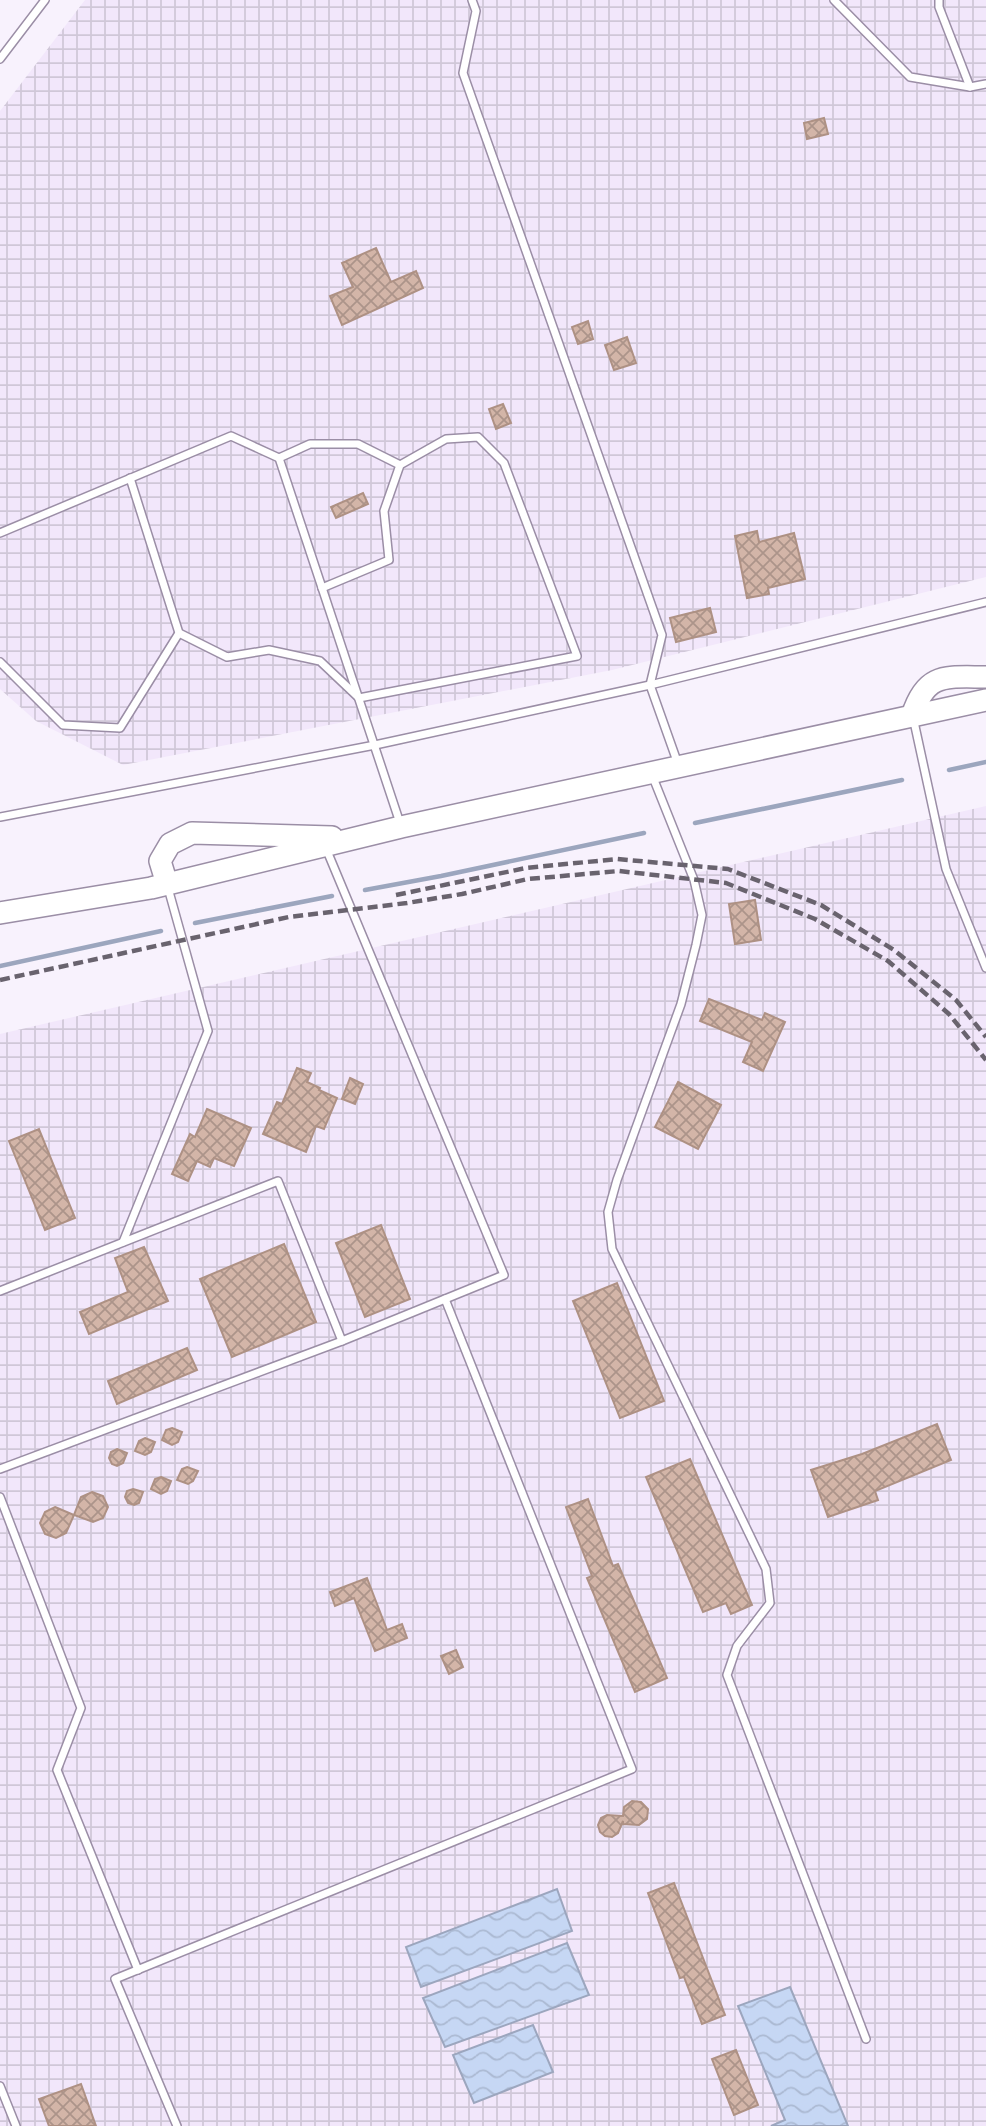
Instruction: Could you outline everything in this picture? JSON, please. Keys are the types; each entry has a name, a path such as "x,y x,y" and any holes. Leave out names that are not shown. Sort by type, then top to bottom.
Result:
{"main road":[{"path":"912,716 918,697 932,682 957,677 986,677"},
{"path":"0,913 167,884 401,827 986,700"},
{"path":"167,884 160,861 170,844 192,833 355,838"}],"lane":[{"path":"0,59 45,0"},
{"path":"472,0 476,11 463,73 662,635 650,685 679,768"},
{"path":"834,0 910,77 970,87 986,84"},
{"path":"939,0 939,7 970,87"},
{"path":"0,533 230,436 279,457 310,444 358,444 400,465"},
{"path":"322,588 389,560 384,512 400,465 446,439 478,436 504,463 577,656 359,698"},
{"path":"279,457 401,827"},
{"path":"130,478 179,633 227,657 269,650 320,661 359,698"},
{"path":"0,817 375,745 650,685 986,602"},
{"path":"0,663 63,725 120,728 179,633"},
{"path":"912,716 946,869 986,968"},
{"path":"652,774 694,880 702,915 681,1003 608,1212 612,1249 766,1569 770,1603 737,1646 727,1675 866,2039"},
{"path":"0,1469 342,1341 504,1275 325,846"},
{"path":"123,1242 208,1031 167,884"},
{"path":"0,1291 278,1181 342,1341"},
{"path":"177,2126 115,1979 632,1769 445,1299"},
{"path":"0,1497 81,1708 57,1770 138,1970"},
{"path":"0,2086 16,2126"}],"shaded area":[{"path":"85,0 986,0 986,577 612,670 123,765 36,721 0,689 0,111"},
{"path":"986,806 986,2126 0,2126 0,1034"}],"water":[{"path":"557,1889 572,1931 421,1987 406,1947"},
{"path":"567,1943 589,1995 445,2047 423,1998"},
{"path":"790,1987 848,2126 771,2126 785,2120 738,2006"},
{"path":"533,2025 553,2072 474,2103 453,2055"}],"building":[{"path":"824,118 828,134 807,139 804,123"},
{"path":"376,248 391,282 416,271 423,288 342,325 330,296 353,287 342,263"},
{"path":"588,321 593,339 578,344 572,327"},
{"path":"627,337 636,363 614,370 605,345"},
{"path":"503,404 511,423 496,429 489,409"},
{"path":"363,493 368,504 336,518 331,507"},
{"path":"757,531 759,542 794,533 805,579 768,588 769,594 747,598 735,536"},
{"path":"710,608 716,632 676,642 670,618"},
{"path":"755,900 761,940 735,944 729,904"},
{"path":"709,999 762,1020 765,1013 785,1022 763,1071 743,1062 752,1042 700,1021"},
{"path":"297,1068 311,1073 307,1082 337,1098 324,1129 316,1126 306,1152 263,1134 277,1102 282,1104"},
{"path":"350,1078 363,1084 355,1104 342,1099"},
{"path":"678,1082 721,1105 698,1149 655,1127"},
{"path":"207,1109 251,1128 234,1166 214,1158 210,1167 197,1161 188,1181 172,1174 190,1134 195,1137"},
{"path":"39,1129 75,1218 45,1230 9,1141"},
{"path":"381,1225 410,1299 365,1317 336,1243"},
{"path":"284,1244 316,1322 232,1357 200,1279"},
{"path":"144,1247 168,1301 89,1334 80,1312 128,1292 115,1258"},
{"path":"617,1283 664,1401 620,1418 573,1301"},
{"path":"187,1348 197,1370 117,1404 108,1381"},
{"path":"937,1424 951,1460 875,1491 878,1500 828,1517 811,1470 862,1454"},
{"path":"172,1428 182,1432 178,1442 172,1445 162,1440 166,1430"},
{"path":"145,1438 155,1442 151,1452 145,1455 135,1451 139,1441"},
{"path":"117,1449 127,1453 123,1463 117,1466 112,1464 109,1458 111,1452"},
{"path":"690,1459 752,1605 731,1614 726,1603 703,1612 646,1477"},
{"path":"187,1467 198,1471 193,1481 188,1484 177,1480 182,1469"},
{"path":"161,1477 171,1481 167,1491 161,1494 151,1489 155,1479"},
{"path":"133,1489 143,1492 139,1503 134,1505 128,1503 125,1497 127,1491"},
{"path":"92,1492 103,1496 108,1507 103,1518 93,1522 74,1515 81,1497"},
{"path":"588,1499 613,1566 618,1564 667,1678 635,1692 587,1578 592,1576 566,1507"},
{"path":"55,1507 74,1515 66,1533 56,1538 45,1534 40,1523 45,1512"},
{"path":"367,1578 387,1630 402,1624 407,1638 375,1651 354,1598 335,1606 330,1592"},
{"path":"456,1650 463,1667 449,1674 441,1656"},
{"path":"632,1801 641,1802 648,1809 647,1819 639,1825 623,1824 623,1821 618,1833 612,1837 600,1832 598,1825 601,1818 607,1815 623,1816 624,1807"},
{"path":"674,1883 725,2015 702,2024 684,1977 680,1978 648,1893"},
{"path":"736,2050 758,2105 734,2115 712,2059"},
{"path":"81,2084 96,2126 49,2126 39,2099"}],"waterway":[{"path":"949,770 986,762"},
{"path":"695,823 902,780"},
{"path":"365,890 644,833"},
{"path":"195,923 332,896"},
{"path":"0,966 161,931"}],"railway":[{"path":"396,895 526,868 617,859 728,869 821,905 894,950 956,1000 986,1037"},
{"path":"0,980 289,917 407,903 528,879 619,871 726,883 815,919 888,961 949,1014 986,1060"}]}
